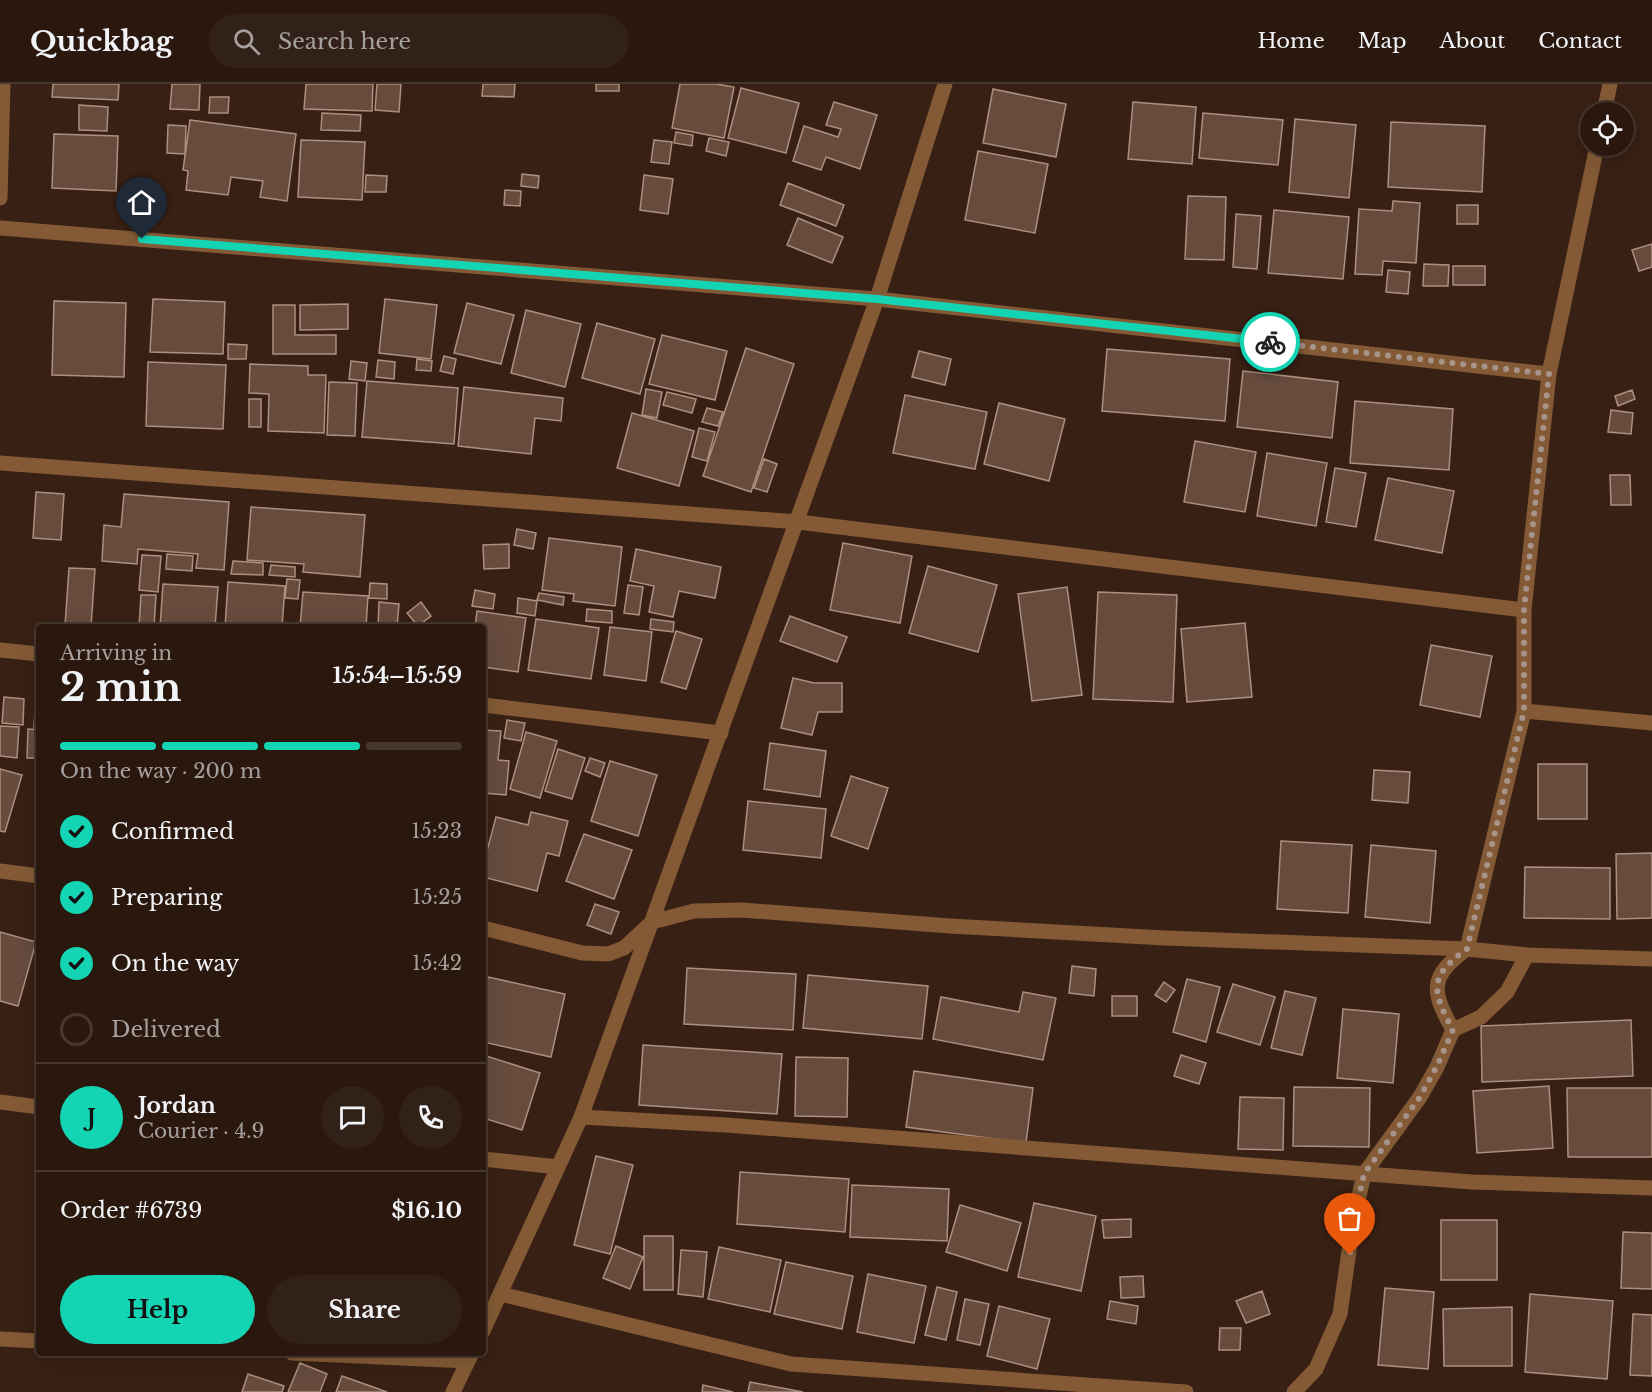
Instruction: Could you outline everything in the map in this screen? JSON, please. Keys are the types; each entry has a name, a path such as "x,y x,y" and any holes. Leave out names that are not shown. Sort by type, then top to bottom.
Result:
{"street":[{"path":"0,198 3,84"},
{"path":"486,1324 580,1117 798,522 877,299 945,84"},
{"path":"1606,102 1610,84"},
{"path":"1453,1030 1443,1012 1437,993 1438,978 1448,963 1467,949 1524,711 1524,609 1549,374 1595,156"},
{"path":"0,228 877,299 1549,374"},
{"path":"0,463 798,522 1524,609"},
{"path":"0,650 36,654"},
{"path":"486,705 721,733"},
{"path":"1524,711 1652,723"},
{"path":"0,871 36,876"},
{"path":"486,929 582,953 608,954 624,948 652,922 694,911 742,910 950,926 1329,945 1467,949 1527,955 1652,960"},
{"path":"1294,1392 1316,1369 1340,1314 1353,1223 1364,1174 1420,1097 1453,1030 1480,1017 1507,992 1527,955"},
{"path":"0,1102 36,1107"},
{"path":"580,1117 726,1125 1472,1182 1652,1188"},
{"path":"486,1159 558,1167"},
{"path":"501,1294 791,1364 1186,1392"},
{"path":"0,1339 36,1341"},
{"path":"426,1356 470,1357 453,1392"}],"building":[{"path":"53,84 119,84 118,100 52,97"},
{"path":"172,84 200,84 199,110 170,109"},
{"path":"306,84 373,84 372,111 304,109"},
{"path":"377,84 401,84 399,112 375,110"},
{"path":"483,84 515,84 514,97 482,96"},
{"path":"596,84 619,84 619,91 596,91"},
{"path":"680,84 716,84 734,87 724,138 672,128"},
{"path":"741,88 799,103 786,153 728,138"},
{"path":"993,89 1066,104 1056,157 983,143"},
{"path":"210,97 229,97 228,113 209,113"},
{"path":"834,102 877,115 860,169 826,157 821,170 793,161 804,126 838,137 841,129 826,125"},
{"path":"1133,102 1196,107 1192,164 1128,159"},
{"path":"79,105 108,107 107,131 79,130"},
{"path":"322,113 361,115 360,131 321,130"},
{"path":"1203,113 1283,120 1278,165 1199,158"},
{"path":"1295,119 1356,125 1349,198 1289,192"},
{"path":"190,120 296,134 287,201 260,197 263,181 231,177 228,195 186,190 188,171 183,170"},
{"path":"1391,122 1485,126 1482,192 1388,187"},
{"path":"168,125 186,126 185,154 167,153"},
{"path":"676,132 693,135 692,146 674,143"},
{"path":"54,134 118,136 116,191 52,188"},
{"path":"709,138 729,142 726,156 706,151"},
{"path":"301,140 365,142 362,200 298,197"},
{"path":"654,140 672,142 669,164 651,162"},
{"path":"978,151 1048,164 1035,233 965,220"},
{"path":"522,174 539,176 538,188 521,186"},
{"path":"366,175 387,176 386,192 365,192"},
{"path":"644,175 673,179 668,214 640,210"},
{"path":"788,183 844,205 836,226 780,205"},
{"path":"505,190 521,191 520,206 504,205"},
{"path":"1188,196 1226,197 1224,260 1185,259"},
{"path":"1393,201 1420,203 1416,263 1383,261 1382,275 1355,274 1359,209 1392,211"},
{"path":"1457,205 1478,205 1478,224 1457,224"},
{"path":"1274,210 1349,217 1343,279 1268,273"},
{"path":"1236,214 1261,216 1257,269 1233,267"},
{"path":"798,218 843,237 832,263 787,245"},
{"path":"1652,244 1652,267 1639,271 1632,250"},
{"path":"1424,264 1449,265 1448,286 1423,286"},
{"path":"1453,266 1485,266 1485,285 1453,285"},
{"path":"1388,270 1410,272 1408,294 1386,292"},
{"path":"153,299 225,302 223,354 150,352"},
{"path":"385,299 437,305 431,359 379,353"},
{"path":"54,301 126,303 124,377 52,375"},
{"path":"467,303 514,315 501,364 454,353"},
{"path":"348,304 348,329 300,330 300,305"},
{"path":"273,305 295,305 295,335 336,335 336,354 273,354"},
{"path":"526,310 581,324 565,387 511,373"},
{"path":"597,323 655,339 640,394 582,378"},
{"path":"662,335 727,351 715,400 649,384"},
{"path":"228,344 247,345 246,359 228,359"},
{"path":"746,348 794,364 751,492 703,476"},
{"path":"1107,349 1230,359 1225,421 1102,411"},
{"path":"919,351 951,359 945,385 912,377"},
{"path":"444,356 456,359 453,374 440,371"},
{"path":"417,359 432,361 431,371 416,370"},
{"path":"378,360 395,362 394,379 376,377"},
{"path":"351,361 367,363 365,381 349,379"},
{"path":"148,362 226,365 223,429 146,426"},
{"path":"250,364 308,366 308,375 326,375 324,433 268,431 269,394 249,393"},
{"path":"1243,371 1338,382 1332,438 1237,427"},
{"path":"367,381 458,388 454,444 362,437"},
{"path":"329,382 357,383 355,436 327,435"},
{"path":"464,387 563,398 561,421 535,418 531,454 458,446"},
{"path":"646,389 662,392 657,418 642,415"},
{"path":"1632,390 1635,399 1618,406 1615,396"},
{"path":"667,392 696,399 692,413 663,405"},
{"path":"905,395 987,412 975,469 893,453"},
{"path":"249,399 261,399 261,427 249,427"},
{"path":"1355,401 1453,409 1449,470 1350,463"},
{"path":"999,403 1065,419 1049,481 984,464"},
{"path":"707,408 723,412 718,426 702,422"},
{"path":"1611,410 1633,413 1631,434 1608,432"},
{"path":"632,413 694,431 679,486 617,468"},
{"path":"699,428 715,432 707,461 692,457"},
{"path":"1195,441 1256,452 1245,512 1184,502"},
{"path":"1267,453 1327,463 1316,526 1257,516"},
{"path":"764,459 777,464 767,492 754,488"},
{"path":"1335,468 1366,473 1356,527 1326,522"},
{"path":"1610,475 1630,475 1631,505 1611,505"},
{"path":"1388,478 1454,491 1442,553 1375,540"},
{"path":"36,492 64,494 61,540 33,538"},
{"path":"124,494 229,502 224,570 196,568 198,554 138,549 137,564 102,561 104,525 121,527"},
{"path":"251,507 365,515 360,577 303,572 304,564 247,560"},
{"path":"517,529 536,533 533,549 514,545"},
{"path":"549,538 622,547 615,606 573,601 574,594 542,590"},
{"path":"843,543 912,556 900,623 830,610"},
{"path":"509,544 509,568 484,569 483,545"},
{"path":"636,549 721,567 715,598 679,591 673,617 649,612 654,586 630,581"},
{"path":"167,554 193,556 192,571 166,569"},
{"path":"142,555 161,556 158,592 139,590"},
{"path":"233,561 263,563 263,575 231,574"},
{"path":"271,565 295,567 295,577 269,575"},
{"path":"928,566 997,585 978,652 909,633"},
{"path":"69,568 95,569 91,624 65,624"},
{"path":"287,579 300,580 298,599 285,598"},
{"path":"228,582 285,586 282,624 225,624"},
{"path":"370,583 387,584 387,599 369,598"},
{"path":"163,584 218,587 215,624 160,624"},
{"path":"628,585 643,587 639,615 624,613"},
{"path":"1067,587 1082,695 1032,701 1018,594"},
{"path":"475,590 495,594 493,609 472,606"},
{"path":"303,592 368,596 366,624 300,624"},
{"path":"1098,592 1177,595 1173,702 1093,699"},
{"path":"539,593 564,597 563,605 537,600"},
{"path":"141,595 156,595 154,624 139,624"},
{"path":"518,598 537,601 535,616 517,613"},
{"path":"379,602 399,604 397,624 378,624"},
{"path":"421,602 431,616 421,624 416,624 407,613"},
{"path":"587,609 612,611 612,623 586,621"},
{"path":"477,611 526,618 518,672 486,667 486,624 475,624"},
{"path":"790,616 847,637 837,662 780,641"},
{"path":"536,619 599,628 591,679 528,670"},
{"path":"651,619 674,622 673,632 650,629"},
{"path":"1245,623 1252,697 1187,702 1181,629"},
{"path":"610,627 652,632 646,681 604,675"},
{"path":"676,631 702,639 686,689 661,682"},
{"path":"1431,645 1492,656 1480,717 1420,705"},
{"path":"793,678 814,683 842,683 842,712 818,712 812,735 781,728"},
{"path":"4,697 24,699 23,725 2,723"},
{"path":"36,697 36,728 34,728"},
{"path":"507,720 525,723 521,741 504,738"},
{"path":"0,726 19,727 17,758 0,756"},
{"path":"28,729 36,730 36,758 27,758"},
{"path":"486,730 501,731 498,760 509,761 506,795 486,793"},
{"path":"526,732 557,741 540,798 510,789"},
{"path":"770,743 826,751 820,797 764,789"},
{"path":"558,749 585,758 572,799 545,791"},
{"path":"590,758 605,763 600,777 585,771"},
{"path":"610,761 657,775 638,836 591,821"},
{"path":"1538,764 1587,764 1587,819 1538,819"},
{"path":"0,769 22,775 5,832 0,831"},
{"path":"1374,770 1410,772 1408,803 1372,800"},
{"path":"851,776 888,788 868,849 831,836"},
{"path":"748,801 826,809 821,858 743,850"},
{"path":"531,812 568,821 559,856 547,853 537,891 486,878 486,855 496,817 528,825"},
{"path":"584,834 632,850 614,899 566,881"},
{"path":"1281,841 1352,845 1348,913 1277,909"},
{"path":"1371,845 1436,851 1430,923 1365,917"},
{"path":"1652,853 1652,918 1617,919 1616,854"},
{"path":"1525,867 1610,868 1610,919 1524,918"},
{"path":"595,904 619,912 611,934 587,925"},
{"path":"0,932 36,942 18,1006 0,1001"},
{"path":"1072,966 1096,969 1094,996 1069,993"},
{"path":"687,968 796,974 793,1030 684,1024"},
{"path":"808,975 928,986 922,1039 803,1028"},
{"path":"488,977 565,994 551,1057 486,1043"},
{"path":"1187,979 1220,987 1206,1042 1173,1032"},
{"path":"1164,982 1175,990 1166,1002 1155,995"},
{"path":"1233,984 1275,997 1260,1045 1217,1032"},
{"path":"1285,991 1316,998 1302,1055 1271,1048"},
{"path":"1023,992 1056,998 1043,1060 933,1039 941,997 1019,1012"},
{"path":"1112,996 1137,996 1137,1016 1112,1016"},
{"path":"1343,1009 1399,1014 1393,1083 1337,1078"},
{"path":"1631,1020 1633,1076 1482,1082 1481,1026"},
{"path":"643,1045 782,1054 777,1114 639,1105"},
{"path":"1181,1055 1206,1063 1199,1084 1174,1076"},
{"path":"486,1056 540,1073 522,1130 486,1119"},
{"path":"796,1057 848,1058 847,1117 795,1116"},
{"path":"914,1071 1033,1088 1026,1143 906,1127"},
{"path":"1549,1086 1553,1148 1477,1153 1473,1091"},
{"path":"1294,1087 1370,1088 1369,1147 1293,1146"},
{"path":"1567,1088 1652,1088 1652,1157 1568,1157"},
{"path":"1240,1097 1284,1098 1283,1150 1238,1149"},
{"path":"596,1156 633,1165 610,1254 574,1245"},
{"path":"740,1172 849,1179 845,1232 737,1224"},
{"path":"852,1185 949,1189 947,1241 850,1237"},
{"path":"1034,1203 1096,1216 1081,1291 1018,1277"},
{"path":"960,1205 1021,1223 1007,1271 946,1252"},
{"path":"1131,1219 1131,1237 1104,1238 1102,1220"},
{"path":"1441,1220 1497,1220 1497,1280 1441,1280"},
{"path":"1623,1232 1652,1233 1652,1289 1621,1288"},
{"path":"644,1236 673,1236 673,1290 644,1290"},
{"path":"616,1246 643,1257 630,1289 603,1278"},
{"path":"719,1247 781,1260 770,1312 708,1299"},
{"path":"681,1250 707,1252 703,1297 678,1294"},
{"path":"786,1262 853,1276 842,1329 774,1314"},
{"path":"868,1274 926,1286 914,1343 857,1332"},
{"path":"1143,1276 1144,1297 1121,1298 1120,1277"},
{"path":"937,1287 957,1292 946,1340 925,1335"},
{"path":"1385,1288 1434,1292 1428,1369 1378,1365"},
{"path":"1262,1291 1270,1314 1246,1323 1236,1301"},
{"path":"1530,1294 1613,1301 1607,1379 1525,1372"},
{"path":"965,1299 989,1304 980,1345 957,1340"},
{"path":"1110,1301 1138,1306 1136,1324 1107,1319"},
{"path":"999,1306 1050,1319 1037,1369 987,1356"},
{"path":"1512,1307 1512,1366 1444,1366 1443,1309"},
{"path":"1633,1314 1652,1315 1652,1376 1630,1375"},
{"path":"1220,1328 1241,1328 1240,1350 1219,1350"},
{"path":"300,1363 327,1374 320,1392 288,1392"},
{"path":"248,1374 284,1386 282,1392 242,1392"},
{"path":"342,1376 387,1392 336,1392"},
{"path":"750,1382 803,1392 748,1392"},
{"path":"703,1385 733,1392 702,1392"}],"way so far":[{"path":"1270,342 1549,374 1524,609 1524,711 1467,949 1448,963 1438,978 1437,993 1443,1012 1453,1030 1420,1097 1364,1174 1353,1223 1350,1255"}],"route":[{"path":"142,239 877,299 1270,342"}]}
